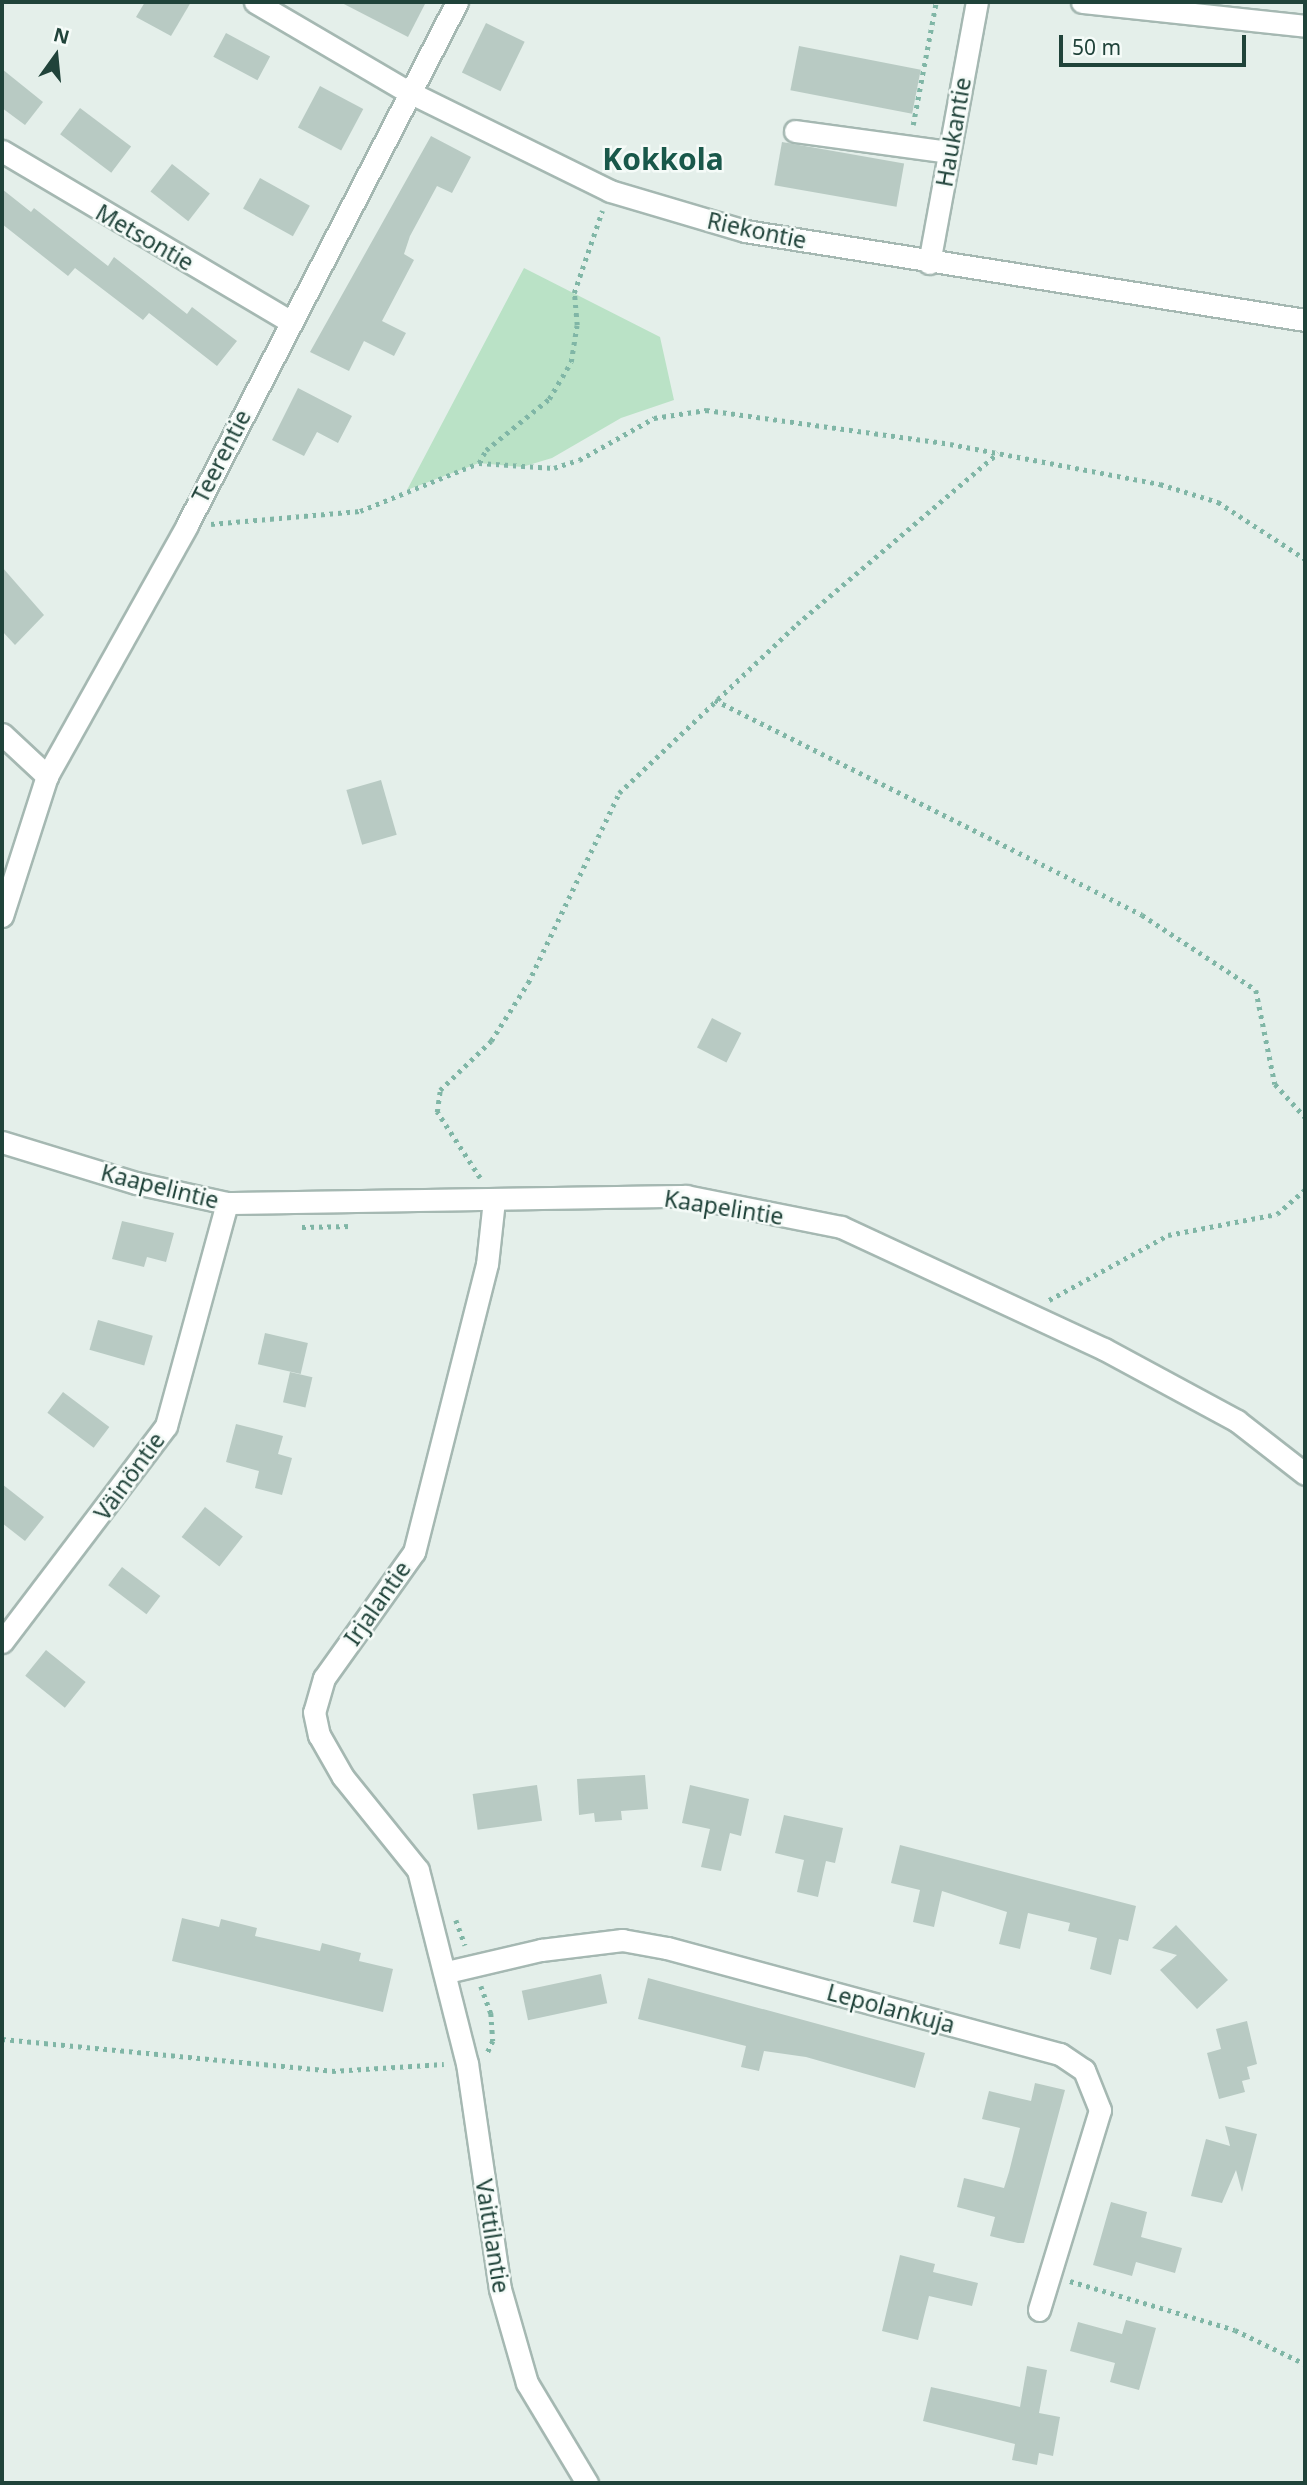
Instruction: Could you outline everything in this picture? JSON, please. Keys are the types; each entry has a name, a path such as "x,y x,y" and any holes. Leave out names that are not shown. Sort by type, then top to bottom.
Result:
{"street":[{"name":"Riekontie","path":"255,2 407,92 610,191 745,232 1305,320"},
{"name":"Teerentie","path":"2,916 47,776 187,525 407,92 457,2"},
{"name":"Haukantie","path":"929,263 977,2"},
{"path":"1082,2 1305,26"},
{"path":"796,131 949,152"},
{"name":"Metsontie","path":"2,151 289,321"},
{"path":"2,734 47,776"},
{"name":"Kaapelintie","path":"2,1142 136,1183 227,1203 686,1196 841,1227 1027,1313 1237,1421 1305,1474"},
{"name":"Irjalantie","path":"446,1972 418,1870 343,1777 319,1735 314,1712 324,1678 414,1552 487,1264 494,1200"},
{"name":"Väinöntie","path":"2,1642 166,1426 227,1203"},
{"name":"Lepolankuja","path":"446,1972 622,1940 667,1948 1060,2054 1084,2070 1100,2110 1039,2310"},
{"name":"Vaittilantie","path":"446,1972 467,2063 500,2289 523,2369 587,2483"}],"path":[{"path":"909,146 936,2"},
{"path":"479,463 486,450 549,399 571,362 580,266 610,191"},
{"path":"187,525 308,519 360,511 479,463 554,468 579,460 654,418 706,410 999,453 1160,484 1218,502 1305,559"},
{"path":"494,1200 438,1112 440,1090 491,1041 528,983 619,793 797,624 999,453"},
{"path":"715,700 1142,915 1256,990 1275,1084 1305,1117"},
{"path":"1027,1313 1168,1235 1277,1214 1305,1190"},
{"path":"2,2039 332,2071 467,2063 485,2059 493,2041 491,2013 454,1914"},
{"path":"1049,2275 1235,2330 1305,2364"}],"green space":[{"path":"524,268 660,337 674,400 621,418 552,458 522,467 479,463 407,490"}],"building":[{"path":"145,2 191,2 171,36 136,17"},
{"path":"340,2 426,2 408,37"},
{"path":"486,23 525,42 501,91 462,72"},
{"path":"226,33 270,56 257,80 213,57"},
{"path":"799,46 921,70 912,114 790,90"},
{"path":"2,69 43,102 25,125 2,108"},
{"path":"320,86 363,109 341,151 298,127"},
{"path":"80,108 131,147 111,173 60,134"},
{"path":"431,136 471,157 452,193 437,186 410,236 404,254 414,260 382,321 406,333 394,356 364,341 349,371 310,352"},
{"path":"782,142 904,164 896,207 774,185"},
{"path":"172,164 210,194 188,221 150,192"},
{"path":"260,178 310,206 293,236 243,209"},
{"path":"2,189 31,212 34,208 108,266 114,257 187,314 192,307 237,341 217,366 149,313 143,320 75,268 68,276 2,224"},
{"path":"298,388 352,416 338,443 317,432 304,456 272,440"},
{"path":"2,567 44,615 15,645 2,631"},
{"path":"381,780 397,835 362,845 346,790"},
{"path":"712,1018 741,1033 726,1062 697,1047"},
{"path":"122,1221 174,1233 166,1262 147,1257 144,1267 112,1259"},
{"path":"98,1320 153,1336 144,1366 89,1350"},
{"path":"265,1333 308,1343 301,1374 258,1364"},
{"path":"290,1372 312,1377 305,1407 283,1402"},
{"path":"63,1392 109,1427 94,1448 47,1413"},
{"path":"236,1424 283,1436 278,1454 292,1458 282,1495 255,1488 259,1471 226,1462"},
{"path":"2,1484 44,1517 25,1541 2,1523"},
{"path":"205,1507 243,1537 219,1566 182,1537"},
{"path":"122,1567 160,1596 146,1614 108,1585"},
{"path":"46,1650 86,1682 65,1708 25,1676"},
{"path":"645,1775 648,1809 621,1811 622,1820 595,1822 594,1813 579,1815 577,1779"},
{"path":"537,1785 542,1821 478,1830 473,1794"},
{"path":"690,1785 749,1799 741,1836 730,1833 721,1871 701,1867 710,1829 682,1823"},
{"path":"784,1815 843,1828 835,1863 826,1861 818,1897 797,1892 804,1860 775,1853"},
{"path":"900,1845 1136,1906 1128,1941 1119,1939 1111,1975 1090,1969 1097,1938 1068,1931 1070,1923 1028,1913 1020,1949 999,1944 1007,1912 942,1891 934,1927 913,1922 920,1890 891,1883"},
{"path":"182,1918 219,1927 221,1919 257,1928 255,1936 320,1951 322,1943 361,1953 359,1961 393,1969 383,2012 172,1961"},
{"path":"1176,1925 1228,1980 1197,2009 1160,1970 1177,1955 1152,1948"},
{"path":"601,1974 607,2003 528,2020 522,1991"},
{"path":"648,1978 925,2053 915,2088 806,2057 764,2051 759,2071 741,2067 746,2046 638,2019"},
{"path":"1247,2021 1257,2064 1247,2067 1250,2079 1242,2081 1245,2092 1219,2099 1207,2053 1221,2049 1216,2029"},
{"path":"1035,2083 1065,2090 1024,2243 1018,2243 990,2236 995,2217 957,2207 964,2178 1004,2188 1009,2172 1020,2128 982,2119 989,2091 1031,2101"},
{"path":"1225,2126 1257,2134 1242,2192 1236,2170 1222,2203 1191,2196 1206,2139 1230,2146"},
{"path":"1111,2202 1147,2212 1141,2237 1182,2248 1175,2273 1136,2262 1132,2276 1093,2265"},
{"path":"900,2255 935,2264 933,2272 978,2283 972,2306 929,2296 918,2340 882,2331"},
{"path":"1126,2320 1156,2328 1139,2390 1110,2382 1115,2363 1070,2351 1078,2322 1122,2334"},
{"path":"1027,2366 1047,2370 1039,2413 1060,2417 1053,2456 1039,2453 1037,2465 1012,2460 1015,2444 923,2421 931,2387 1020,2407"}],"district":[{"name":"Kokkola","path":"663,159"}]}
